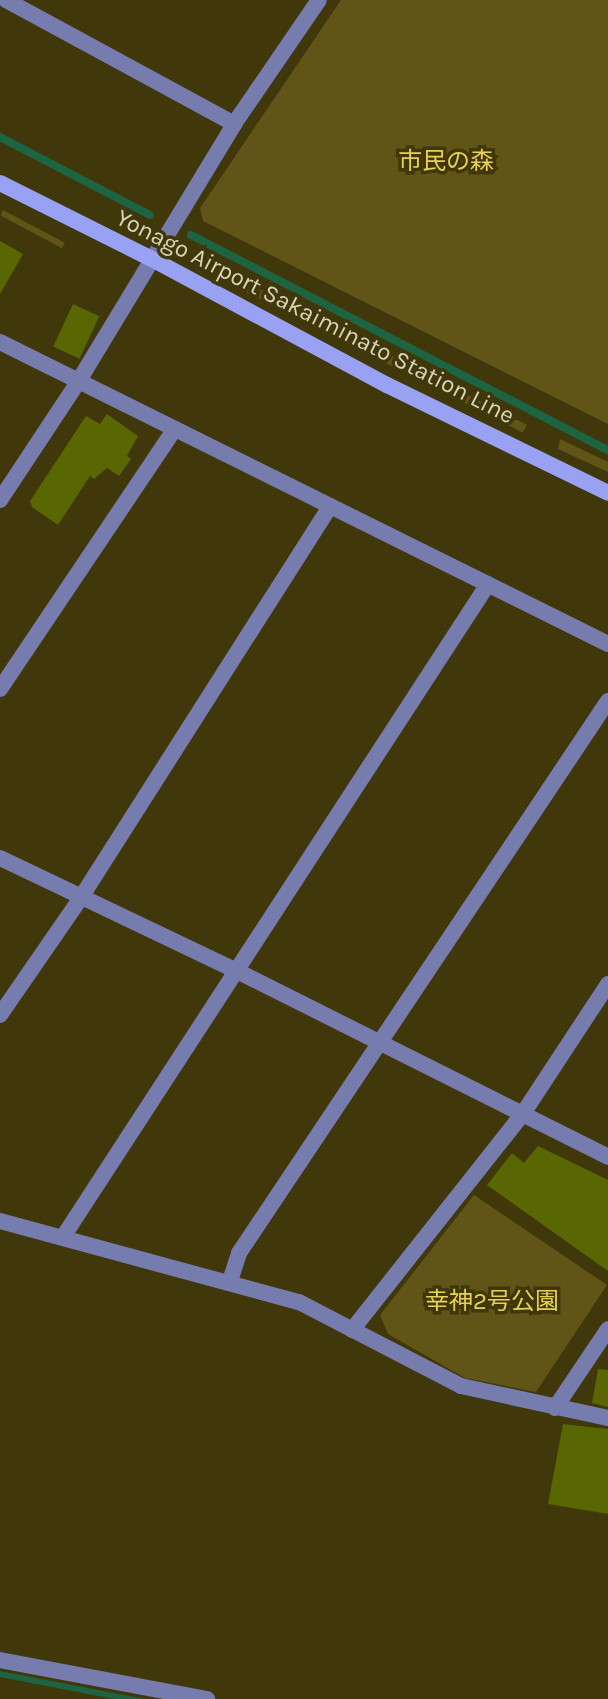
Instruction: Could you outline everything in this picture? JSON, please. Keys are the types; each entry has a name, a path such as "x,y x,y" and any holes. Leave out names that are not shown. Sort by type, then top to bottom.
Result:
{"main road":[{"name":"Yonago Airport Sakaiminato Station Line","path":"0,183 150,258 387,385 608,493"}],"street":[{"path":"6,0 234,124"},
{"path":"0,500 78,382 150,258 234,124 319,0"},
{"path":"0,342 608,644"},
{"path":"0,689 174,430"},
{"path":"0,1015 80,899 330,507"},
{"path":"63,1237 488,584"},
{"path":"230,1281 239,1253 608,701"},
{"path":"0,858 80,899 237,971 608,1157"},
{"path":"352,1330 522,1115 608,984"},
{"path":"0,1221 299,1302 461,1386 608,1418"},
{"path":"555,1408 608,1329"},
{"path":"0,1660 207,1699"}],"green space":[{"name":"市民の森","path":"341,0 608,0 608,424 203,221 200,208"},
{"path":"3,210 65,243 62,248 0,215"},
{"path":"223,270 527,425 523,433 219,278"},
{"path":"560,439 608,462 608,472 558,449"},
{"name":"幸神2号公園","path":"474,1195 607,1285 536,1392 465,1378 388,1334 380,1315"}],"shaded area":[{"path":"0,1671 145,1699 114,1699 0,1677"}],"building":[{"path":"0,241 23,254 0,294"},
{"path":"73,304 99,316 79,359 53,347"},
{"path":"107,414 138,436 127,456 131,459 119,476 107,468 94,479 90,476 58,525 32,507 30,501 86,416 100,424"},
{"path":"538,1146 608,1180 608,1271 487,1185 512,1153 524,1163"},
{"path":"598,1369 608,1370 608,1407 592,1403"},
{"path":"563,1424 608,1429 608,1514 548,1504"}],"waterway":[{"path":"0,137 150,215"},
{"path":"191,235 608,450"}]}
